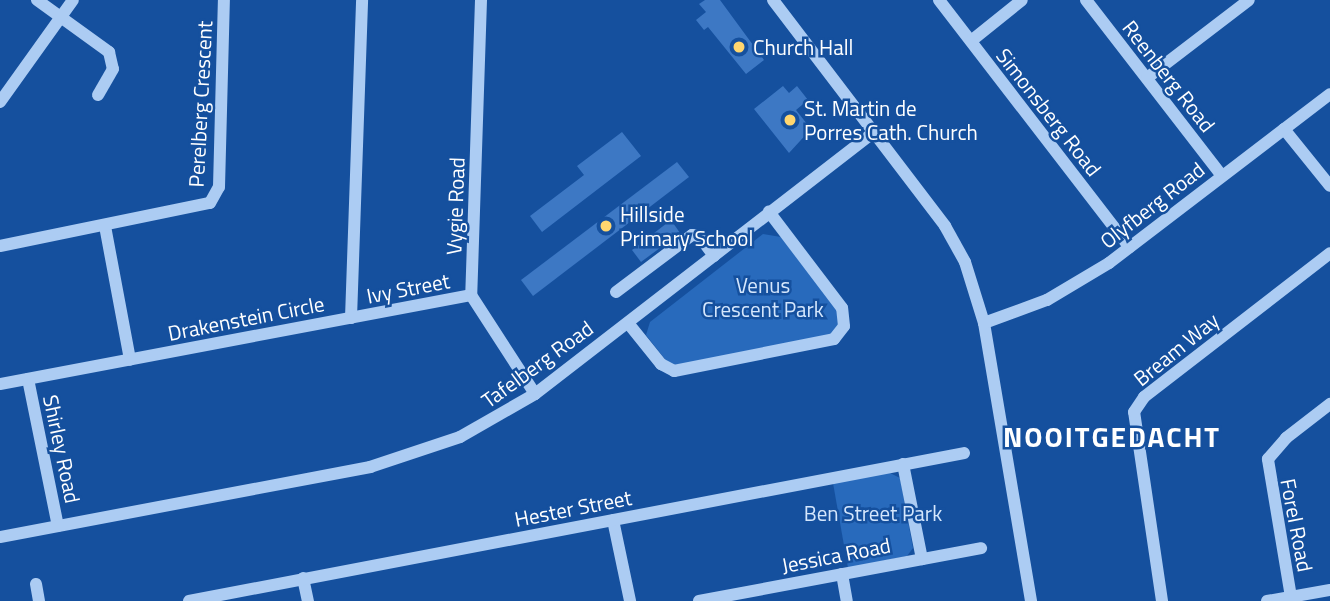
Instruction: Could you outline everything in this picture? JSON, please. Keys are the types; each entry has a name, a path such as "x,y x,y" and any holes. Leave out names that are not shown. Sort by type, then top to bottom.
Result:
{"street":[{"path":"37,0 109,52 113,69 98,96"},
{"path":"0,102 73,0"},
{"name":"Perelberg Crescent","path":"0,246 202,208 214,198 219,187 224,0"},
{"name":"Drakenstein Circle","path":"0,384 351,318 362,0"},
{"name":"Vygie Road","path":"471,296 481,0"},
{"path":"773,0 956,243 984,323 1031,601"},
{"name":"Simonsberg Road","path":"939,0 1129,247"},
{"path":"971,41 1022,0"},
{"name":"Reenberg Road","path":"1086,0 1222,176"},
{"path":"1147,78 1249,0"},
{"name":"Olyfberg Road","path":"984,323 1047,300 1129,247 1330,94"},
{"path":"1284,129 1330,186"},
{"name":"Tafelberg Road","path":"0,537 401,459 477,429 535,394 874,132"},
{"path":"628,323 661,364 674,371 834,339 844,326 842,308 769,212"},
{"path":"105,226 130,360"},
{"path":"616,292 692,235 699,236 714,256"},
{"name":"Bream Way","path":"1162,601 1134,412 1144,397 1330,253"},
{"path":"471,296 535,394"},
{"name":"Ivy Street","path":"351,318 471,296"},
{"name":"Shirley Road","path":"28,379 58,526"},
{"name":"Forel Road","path":"1291,597 1268,459 1286,438 1330,404"},
{"name":"Hester Street","path":"188,601 964,453"},
{"path":"903,464 922,558"},
{"path":"613,520 629,601"},
{"name":"Jessica Road","path":"699,601 981,548"},
{"path":"842,574 847,601"},
{"path":"303,578 308,601"},
{"path":"36,584 39,601"},
{"path":"1267,601 1330,590"}],"green space":[{"name":"Venus Crescent Park","path":"763,234 781,237 838,311 839,323 831,335 676,365 668,363 646,335 650,322"},
{"name":"Ben Street Park","path":"888,472 900,478 913,548 907,556 848,568 833,483"}],"building":[{"name":"Church Hall","path":"705,0 720,0 764,60 746,74 708,27 704,30 696,20 706,12 699,4"},
{"path":"783,86 789,93 797,86 808,100 796,110 811,129 789,153 754,109"},
{"path":"622,132 641,156 542,232 530,216 584,175 577,166"},
{"path":"677,162 689,177 533,296 521,280"},
{"path":"671,220 680,233 641,262 632,250"}],"place":[{"name":"Church Hall","path":"739,47"},
{"name":"St. Martin de Porres Cath. Church","path":"790,120"},
{"name":"Hillside Primary School","path":"606,226"}],"district":[{"name":"NOOITGEDACHT","path":"1112,437"}]}
